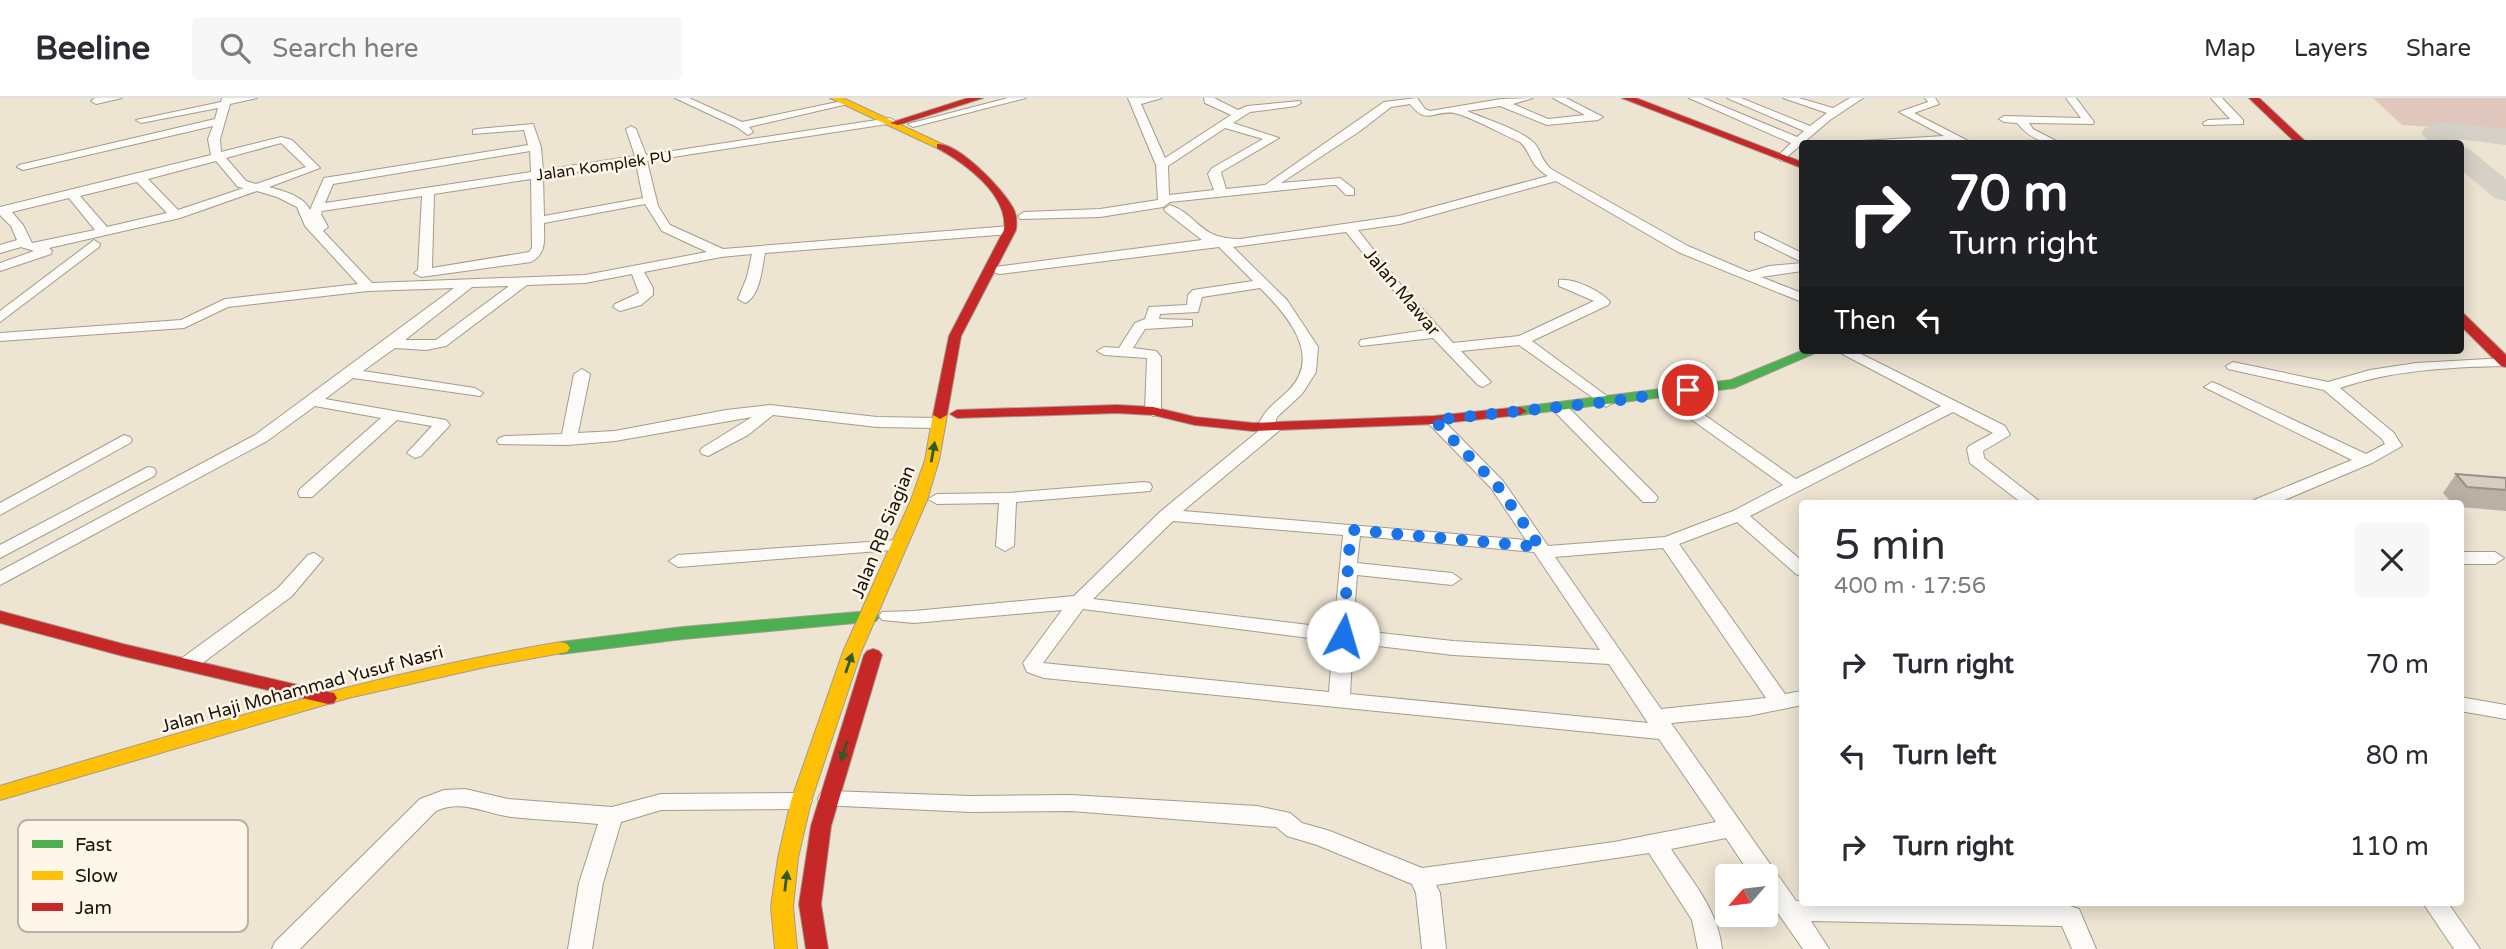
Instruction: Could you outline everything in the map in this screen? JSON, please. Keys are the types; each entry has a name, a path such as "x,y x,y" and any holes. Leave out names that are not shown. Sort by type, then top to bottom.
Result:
{"main road":[{"path":"897,120 957,98"},
{"path":"897,120 978,98"},
{"path":"1626,98 1799,163"},
{"path":"2242,98 2284,140"},
{"path":"2254,98 2299,140"},
{"path":"844,100 897,120 962,151 1018,201 1024,216 1024,229 976,320 973,336"},
{"path":"962,151 1010,210 1010,230"},
{"name":"Jalan RB Siagian","path":"817,949 810,904 821,826 883,621 898,545 932,460 955,336 1010,230"},
{"path":"2464,305 2506,344"},
{"path":"2464,321 2506,362"},
{"path":"957,414 1117,409 1153,411 1195,421 1270,426 1434,420 1606,402 1734,384 1805,354"},
{"path":"0,617 75,639 189,663 328,699"},
{"name":"Jalan RB Siagian","path":"786,949 782,907 788,858 801,801 852,652 883,621"},
{"name":"Jalan Haji Mohammad Yusuf Nasri","path":"0,793 398,680 511,657 587,646 883,621"}],"street":[{"path":"96,102 117,98"},
{"path":"141,120 226,101 252,98"},
{"path":"680,98 741,125 758,142"},
{"name":"Jalan Komplek PU","path":"318,208 758,142 1021,98"},
{"path":"1157,98 1134,100 1162,165 1162,191 1168,204 1201,236 1223,244 1282,303 1311,347 1309,372 1297,391 1270,415 1270,426 1167,515 1077,602 1039,651 1033,663 1034,667 1044,671 1339,700 1663,724 1799,699"},
{"path":"1209,98 1209,102 1237,114"},
{"path":"1266,190 1286,173 1356,129 1388,104 1412,99 1426,114 1497,100 1528,98"},
{"path":"1497,100 1547,122 1599,117 1558,98"},
{"path":"1694,98 1796,141"},
{"path":"1732,98 1810,130"},
{"path":"1787,98 1833,111"},
{"path":"1782,158 1796,141 1833,111 1858,98"},
{"path":"1930,98 1934,102 1932,104 1904,112 1963,140"},
{"path":"2004,119 2089,122 2071,98"},
{"path":"2208,123 2239,122 2216,98"},
{"path":"741,125 844,100"},
{"path":"226,101 214,139 215,153 242,184 281,194 302,205 309,223 369,287"},
{"path":"1162,165 1249,108 1296,103"},
{"path":"1455,110 1521,138 1531,146 1539,166 1683,249 1799,297"},
{"path":"2020,120 2029,131 2048,140"},
{"path":"23,167 220,121"},
{"path":"1222,194 1214,174 1216,170 1273,138 1223,124"},
{"path":"477,132 529,126 535,148 540,220 538,248 534,255 526,259 366,279 316,220 315,214 328,181 535,148"},
{"path":"631,129 638,141 650,200 664,227 722,253"},
{"path":"74,154 72,150 77,138"},
{"path":"283,140 314,168 176,215 37,247 27,247 17,225 2,211 283,140"},
{"path":"1894,140 1934,140"},
{"path":"1000,270 1350,228 1441,211 1559,177"},
{"path":"140,178 176,215"},
{"path":"1024,216 1100,213 1222,194 1335,181 1340,182 1350,192"},
{"path":"425,273 428,192"},
{"path":"72,194 104,232"},
{"path":"540,220 650,200"},
{"path":"0,230 17,225"},
{"name":"Jalan Mawar","path":"1350,228 1370,256 1449,348 1522,340 1603,302 1600,298 1564,283"},
{"path":"0,337 184,324 225,303 369,287 585,279 722,253 1010,230"},
{"path":"1759,236 1799,256"},
{"path":"0,249 24,242"},
{"path":"0,267 63,246 94,244 1,315"},
{"path":"745,299 754,277 759,250"},
{"path":"0,281 29,259"},
{"path":"1749,276 1769,270 1799,267"},
{"path":"620,307 636,302 646,295 646,288 636,270"},
{"path":"392,343 426,346 441,343 524,281"},
{"path":"0,579 261,438 392,343 470,282"},
{"path":"1152,323 1154,310 1192,309 1196,294 1262,284"},
{"path":"1124,352 1140,326 1152,323 1187,323"},
{"path":"1366,343 1437,333"},
{"path":"1522,340 1606,402"},
{"path":"1449,348 1483,382"},
{"path":"1104,351 1151,354 1154,357 1153,411"},
{"path":"1850,354 2003,433 1975,449 1976,460 2029,500"},
{"path":"2329,387 2367,376 2423,367 2506,362"},
{"path":"2233,366 2329,387 2393,441 2394,446 2366,460 2270,500"},
{"path":"348,373 475,393"},
{"path":"568,440 582,374"},
{"path":"2212,387 2366,460"},
{"path":"1665,394 1794,486"},
{"path":"310,401 442,425 415,453"},
{"path":"1167,515 1353,530 1542,550 1668,542 1739,515 1953,406"},
{"path":"1559,407 1648,498"},
{"path":"708,451 742,432 770,410"},
{"path":"505,441 615,436 726,415 770,410 877,422 937,423"},
{"path":"306,493 394,415"},
{"path":"1434,420 1497,485 1756,864"},
{"path":"0,510 124,440"},
{"path":"0,552 148,472"},
{"path":"937,499 1009,498 1144,487"},
{"path":"1006,546 1009,498"},
{"path":"1739,515 1799,567"},
{"path":"1339,700 1353,530"},
{"path":"1668,542 1780,702"},
{"path":"678,561 898,545"},
{"path":"189,663 285,592 314,558"},
{"path":"2464,558 2495,558"},
{"path":"1348,568 1452,579"},
{"path":"883,621 1077,602 1453,648 1617,658"},
{"path":"2464,705 2506,712"},
{"path":"284,949 428,805 444,798 465,797 508,808 612,816 662,802 801,801"},
{"path":"829,799 971,804 1071,803 1257,815 1282,819 1295,830 1322,837 1420,878 1655,843 1732,828"},
{"path":"580,949 591,883 612,816"},
{"path":"1655,843 1703,917 1708,930 1710,949"},
{"path":"1420,878 1428,893 1434,949"},
{"path":"1778,896 1817,949"},
{"path":"2437,906 2468,949"},
{"path":"1788,911 2074,909 2084,949"}],"shaded area":[{"path":"2373,98 2506,98 2506,132 2402,125"}],"building":[{"path":"2456,474 2506,478 2506,490 2467,487"}],"taxiway":[{"path":"2442,140 2434,133 2441,130 2506,137"},
{"path":"2464,158 2506,193"}],"traffic: fast":[{"path":"1520,411 1734,384 1805,354"},
{"path":"561,648 683,633 870,617"}],"traffic: slow":[{"path":"835,98 941,146"},
{"path":"786,949 782,907 788,858 801,801 852,652 919,500 932,460 940,415"},
{"path":"0,793 348,692 490,660 561,648"}],"traffic: jam":[{"path":"895,123 978,98"},
{"path":"1627,98 1799,164"},
{"path":"2254,98 2299,140"},
{"path":"940,415 955,336 1010,230 1011,219 1008,208 988,183 941,146"},
{"path":"2464,321 2506,363"},
{"path":"957,414 1117,409 1153,411 1195,421 1253,427 1434,420 1520,411"},
{"path":"0,617 123,650 328,698"},
{"path":"817,949 810,904 821,826 873,655"}],"route":[{"path":"1343,636 1353,530 1540,547 1497,485 1434,420 1524,412 1688,390"}]}
